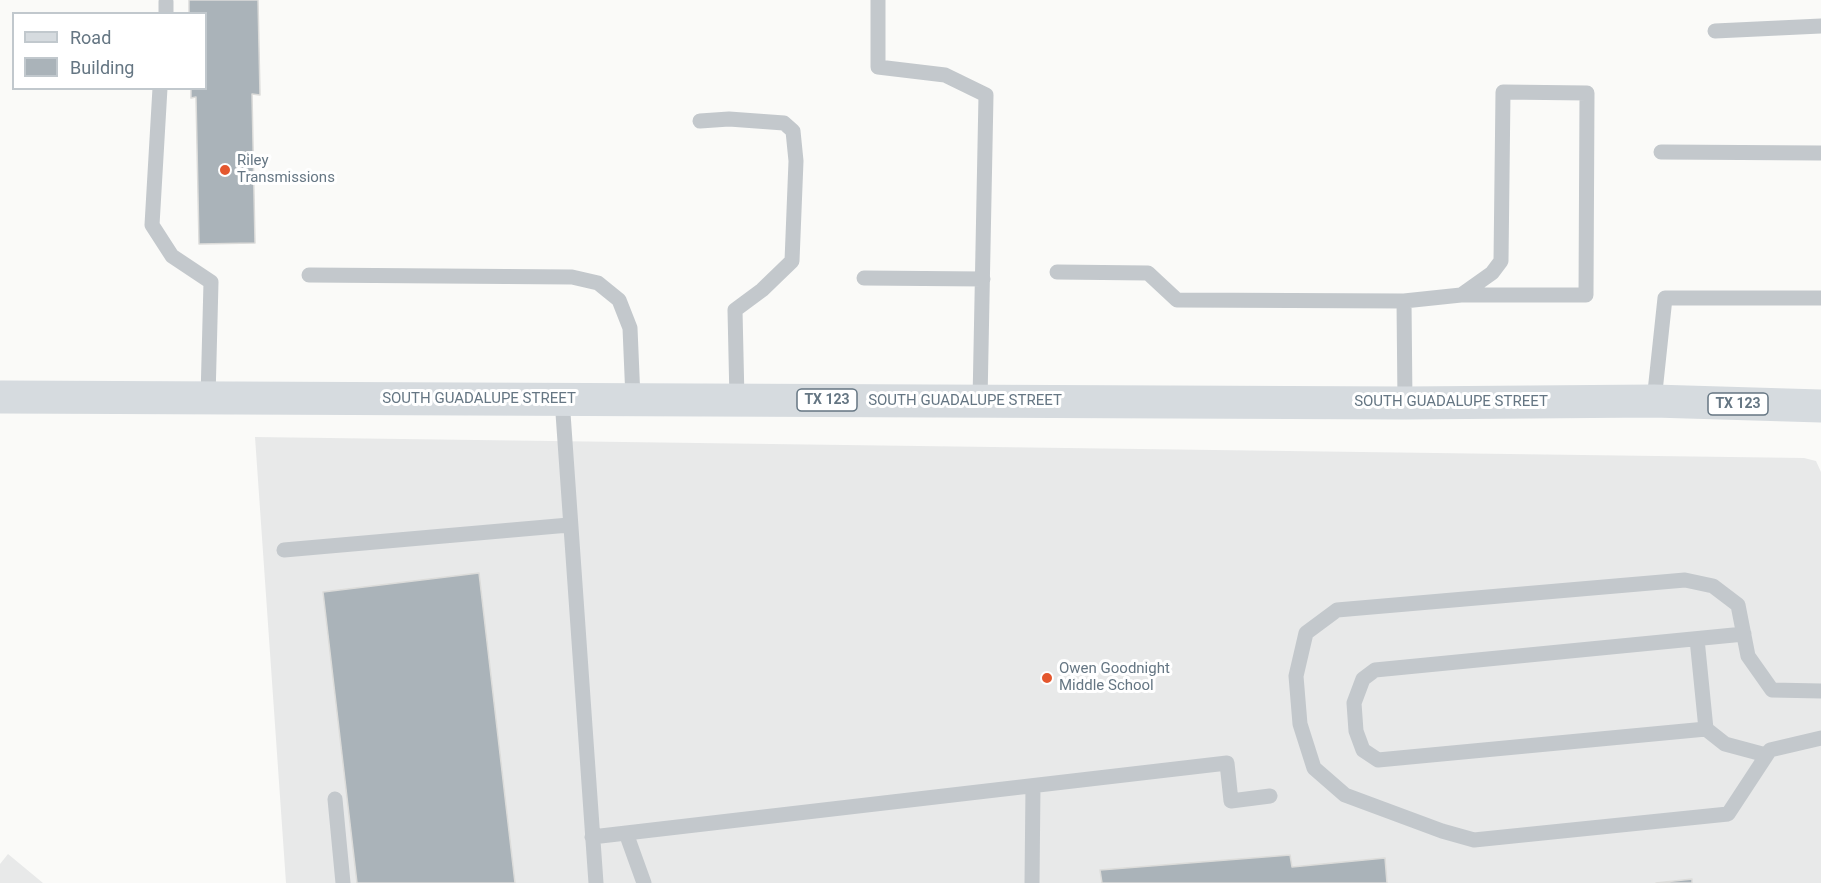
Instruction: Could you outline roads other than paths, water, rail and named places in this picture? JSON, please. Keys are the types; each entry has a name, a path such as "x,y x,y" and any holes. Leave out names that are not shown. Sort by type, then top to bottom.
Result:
{"main road":[{"name":"SOUTH GUADALUPE STREET","path":"0,397 1405,403 1654,401 1821,406"}],"lane":[{"path":"878,0 878,67 945,75 986,95 980,400"},
{"path":"1715,31 1821,26"},
{"path":"160,90 152,225 172,256 211,282 208,398"},
{"path":"1057,272 1148,273 1177,300 1404,301 1461,295 1586,295 1587,93 1503,92 1501,261 1492,273 1461,295"},
{"path":"700,121 729,119 784,123 793,131 796,161 792,261 762,290 735,310 737,400"},
{"path":"1661,152 1821,153"},
{"path":"309,275 573,277 598,283 619,300 630,328 633,399"},
{"path":"864,278 982,279"},
{"path":"1654,401 1665,298 1821,298"},
{"path":"1404,301 1405,403"},
{"path":"562,399 569,525 596,883"},
{"path":"284,550 569,525"},
{"path":"1821,691 1772,690 1748,656 1738,605 1713,586 1685,580 1337,610 1306,633 1296,676 1300,724 1314,768 1346,795 1442,831 1474,840 1728,814 1770,750 1821,738"},
{"path":"1744,634 1375,670 1363,679 1354,703 1355,722 1363,750 1378,760 1706,729 1725,744 1766,755"},
{"path":"1697,639 1706,729"},
{"path":"592,837 1227,763 1231,801 1270,796"},
{"path":"1032,883 1033,786"},
{"path":"335,799 343,883"},
{"path":"626,833 644,883"}],"place":[{"name":"Riley Transmissions","path":"225,170"},
{"name":"Owen Goodnight Middle School","path":"1047,678"}]}
